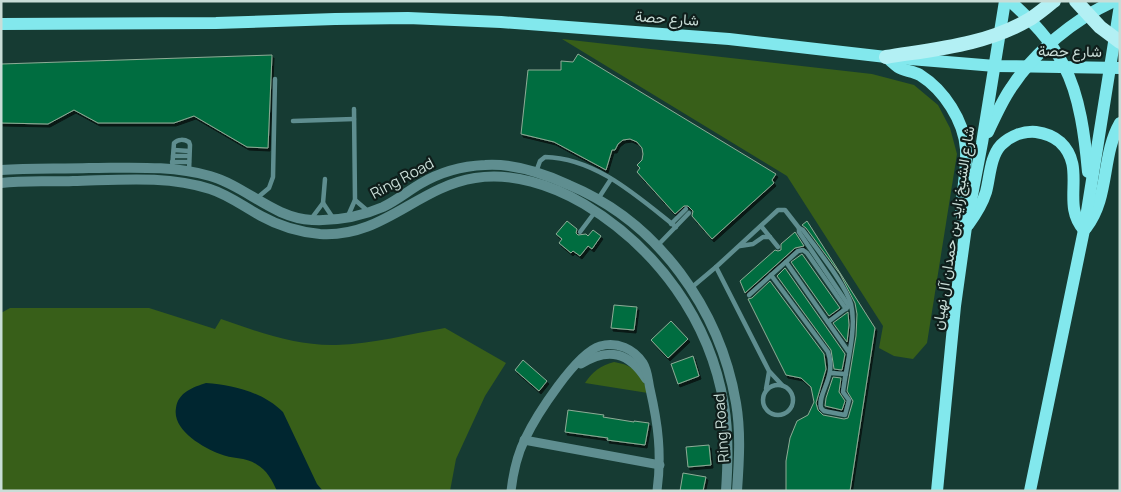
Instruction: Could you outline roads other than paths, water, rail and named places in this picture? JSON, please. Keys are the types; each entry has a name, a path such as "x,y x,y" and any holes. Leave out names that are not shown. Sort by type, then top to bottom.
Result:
{"highway":[{"path":"886,57 970,43 1000,34 1030,19 1054,1"},
{"path":"1076,1 1087,14 1117,40"}],"main road":[{"name":"شارع الشيخ زايد بن حمدان آل نهيان","path":"937,491 966,227 982,144 1005,1"},
{"path":"1010,1 1030,19 1065,67 1083,132 1090,186"},
{"path":"982,144 1005,97 1027,66 1050,44 1087,14 1114,1"},
{"path":"1030,491 1084,230 1090,186 1115,68 1120,5"},
{"name":"شارع حصة","path":"1,24 216,23 335,18 408,18 501,22 720,38 886,57 995,66 1115,68"},
{"path":"886,57 898,67 920,76 942,95 952,109 963,133 966,149 961,207 966,227"},
{"path":"1084,230 1096,212 1111,142 1120,123"},
{"path":"966,227 979,210 983,201 995,155 1000,146 1017,134 1038,132 1058,140 1071,157 1074,171 1073,208 1079,224 1084,230"}],"street":[{"name":"Ring Road","path":"1,170 172,165 189,167 213,177 284,214 309,220 335,220 384,207 440,174 463,167 509,165 536,172 580,189 622,215 658,245 690,288 715,332 731,376 737,406 739,436 737,491"},
{"name":"Ring Road","path":"1,183 133,180 172,181 192,184 229,197 280,226 301,232 322,234 344,232 375,224 434,191 451,184 476,178 502,177 527,180 559,192 596,211 626,232 648,253 667,276 699,326 716,370 725,406 728,435 726,491"},
{"path":"511,491 517,461 524,440 546,403 573,368 599,355 608,354 618,355 636,366 650,386 658,424 660,464 657,491"},
{"path":"524,440 660,464"}],"lane":[{"path":"255,199 266,192 273,178 275,79"},
{"path":"346,218 355,200 354,109"},
{"path":"293,121 354,119"},
{"path":"172,165 176,142 184,140 188,142 189,167"},
{"path":"173,153 189,154"},
{"path":"536,172 541,159 548,157 585,166 611,179 642,200 673,226"},
{"path":"598,199 611,179"},
{"path":"309,220 323,202 325,180"},
{"path":"355,200 369,212"},
{"path":"323,202 335,220"},
{"path":"690,288 716,268 778,210 782,209 788,212 848,306 853,318 843,392 849,400 844,416 824,411 820,404 831,373 831,359 828,352 771,275"},
{"path":"580,232 596,211"},
{"path":"658,245 688,211"},
{"path":"761,226 778,247"},
{"path":"740,246 753,244 763,237 770,237"},
{"path":"749,294 800,250 805,251 848,306"},
{"path":"786,262 849,352"},
{"path":"716,268 769,371 791,394 792,402 789,410 782,414 773,414 764,406 763,398 769,371"},
{"path":"828,322 848,306"},
{"path":"831,373 846,374"},
{"path":"766,390 774,385 782,386"}],"water":[{"path":"206,383 247,391 266,399 283,412 317,484 323,491 277,491 271,479 260,466 248,460 220,454 190,437 183,430 176,416 177,402 187,391"}]}
